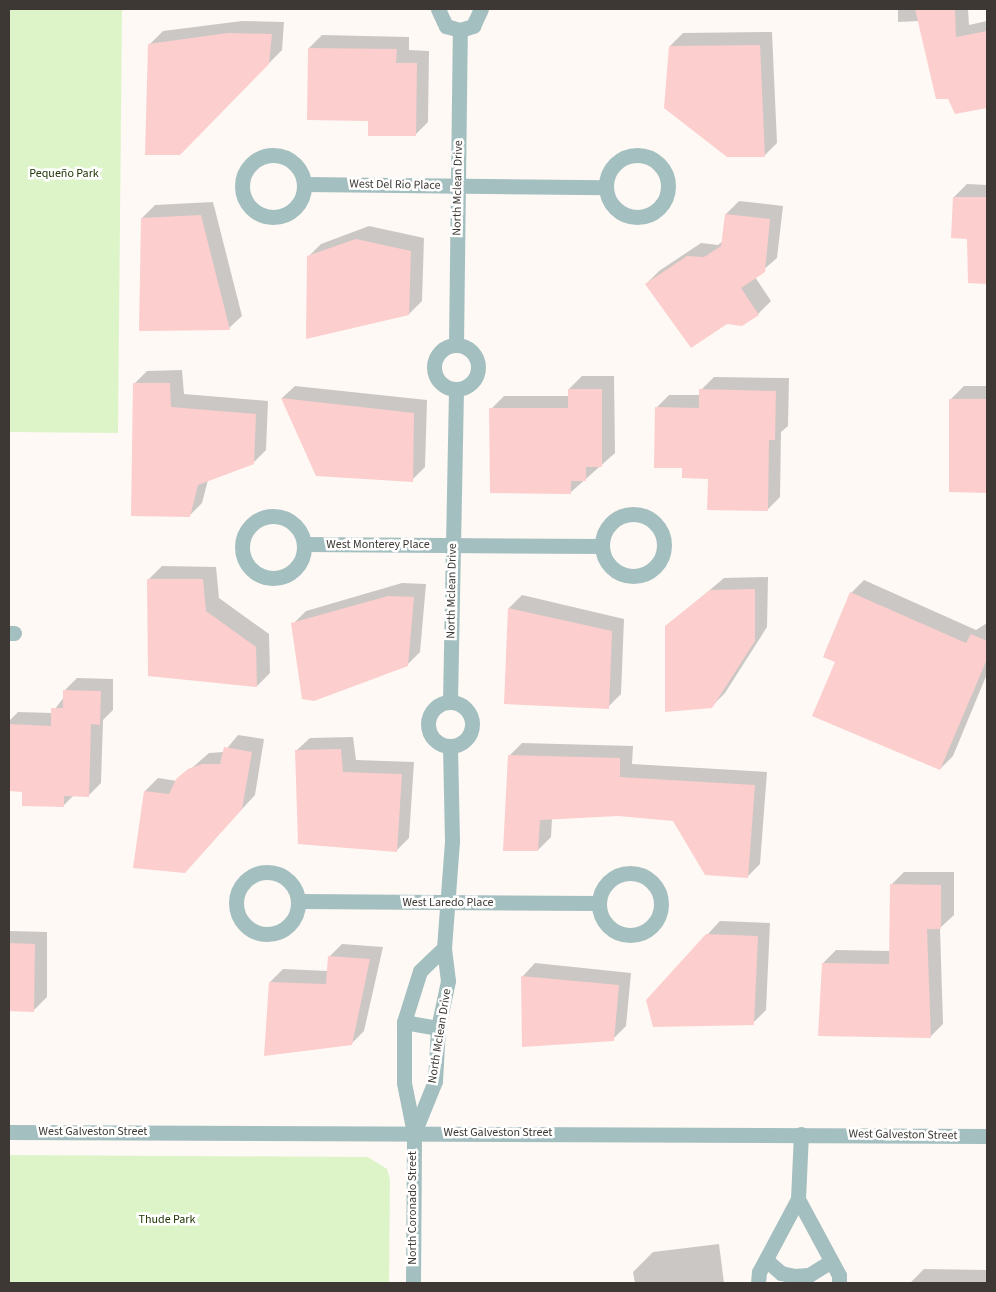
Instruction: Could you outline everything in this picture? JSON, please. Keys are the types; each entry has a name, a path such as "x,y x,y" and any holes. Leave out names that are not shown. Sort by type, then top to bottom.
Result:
{"street":[{"path":"438,9 446,26 460,30 473,26 481,9"},
{"name":"North Mclean Drive","path":"456,345 460,30"},
{"path":"266,155 277,155 296,164 304,184 300,203 284,215 275,217 265,216 248,205 242,187 248,167 266,155"},
{"path":"636,155 646,156 662,167 669,186 662,206 643,217 622,214 608,198 606,187 611,169 618,162 636,155"},
{"name":"West Del Rio Place","path":"304,184 606,187"},
{"path":"456,345 469,349 478,367 474,380 456,389 442,384 434,371 437,356 442,351 456,345"},
{"name":"North Mclean Drive","path":"450,702 456,389"},
{"path":"633,514 652,520 659,527 665,545 658,565 649,573 628,576 609,566 602,546 608,527 615,520 633,514"},
{"path":"276,515 295,525 304,544 304,554 297,567 276,578 256,574 244,559 241,550 247,529 255,521 276,515"},
{"name":"West Monterey Place","path":"304,544 602,546"},
{"path":"450,702 462,706 472,724 468,737 450,746 436,741 428,728 431,714 435,708 450,702"},
{"name":"North Mclean Drive","path":"414,1132 435,1081 438,1028 448,981 444,948 452,841 450,746"},
{"path":"265,872 281,875 290,882 298,901 294,920 287,927 269,935 250,930 238,915 236,905 242,885 249,877 265,872"},
{"path":"630,872 649,879 656,886 662,904 654,924 645,931 624,935 606,924 598,903 600,893 612,878 630,872"},
{"name":"West Laredo Place","path":"298,901 448,904 598,903"},
{"path":"414,1132 404,1083 404,1022 420,971 444,948"},
{"path":"404,1022 438,1028"},
{"name":"West Galveston Street","path":"9,1132 414,1132 987,1136"},
{"name":"North Coronado Street","path":"413,1283 414,1132"},
{"path":"758,1283 759,1272 798,1199 801,1134"},
{"path":"798,1199 839,1275 839,1283"},
{"path":"766,1260 781,1274 794,1276 809,1275 832,1261"}],"green space":[{"name":"Pequeño Park","path":"9,9 122,9 118,433 9,432"},
{"name":"Thude Park","path":"9,1155 368,1157 387,1169 390,1179 389,1283 9,1283"}],"building":[{"path":"915,9 955,9 956,37 987,31 987,108 955,114 948,99 936,99"},
{"path":"228,33 272,34 269,64 180,155 145,155 148,44"},
{"path":"760,45 765,157 727,157 664,108 669,46"},
{"path":"308,48 397,49 396,63 417,63 416,136 368,136 368,121 307,120"},
{"path":"953,197 987,197 987,284 968,283 967,239 951,238"},
{"path":"725,214 770,219 765,272 741,288 759,315 742,326 727,324 691,348 645,284 687,256 704,257 721,246"},
{"path":"201,215 230,330 139,331 141,218"},
{"path":"356,239 411,251 409,315 306,339 307,256"},
{"path":"133,383 170,383 171,407 256,414 254,464 198,485 190,517 131,516"},
{"path":"568,389 602,389 602,467 586,467 586,481 571,481 571,494 490,493 489,408 568,408"},
{"path":"699,389 776,391 775,440 769,440 768,511 707,510 708,479 682,478 682,468 654,468 655,407 699,408"},
{"path":"281,398 414,413 413,482 316,476"},
{"path":"949,399 987,399 987,493 949,492"},
{"path":"147,579 203,579 206,611 256,647 257,687 148,676"},
{"path":"755,589 755,641 712,708 665,712 665,626 710,590"},
{"path":"850,592 966,643 971,634 987,641 987,659 940,770 812,716 835,662 823,657"},
{"path":"388,596 414,597 408,666 314,701 302,699 291,623"},
{"path":"508,608 612,631 609,709 504,704"},
{"path":"63,690 101,691 100,725 91,724 89,797 64,796 64,807 22,806 22,792 9,791 9,724 51,726 51,708 63,708"},
{"path":"224,747 252,752 242,809 185,873 133,868 144,791 169,794 176,779 188,769 202,764 220,764"},
{"path":"341,749 343,772 402,774 397,852 298,844 295,750"},
{"path":"508,755 620,758 620,777 755,785 748,878 705,875 673,821 618,816 540,820 538,851 503,851"},
{"path":"890,884 941,885 941,929 927,929 931,1038 818,1036 822,963 889,964"},
{"path":"706,934 758,936 754,1025 653,1027 646,1000"},
{"path":"9,943 35,944 34,1012 9,1011"},
{"path":"328,956 370,959 352,1045 264,1056 269,982 326,984"},
{"path":"521,976 619,985 614,1041 522,1047"}]}
